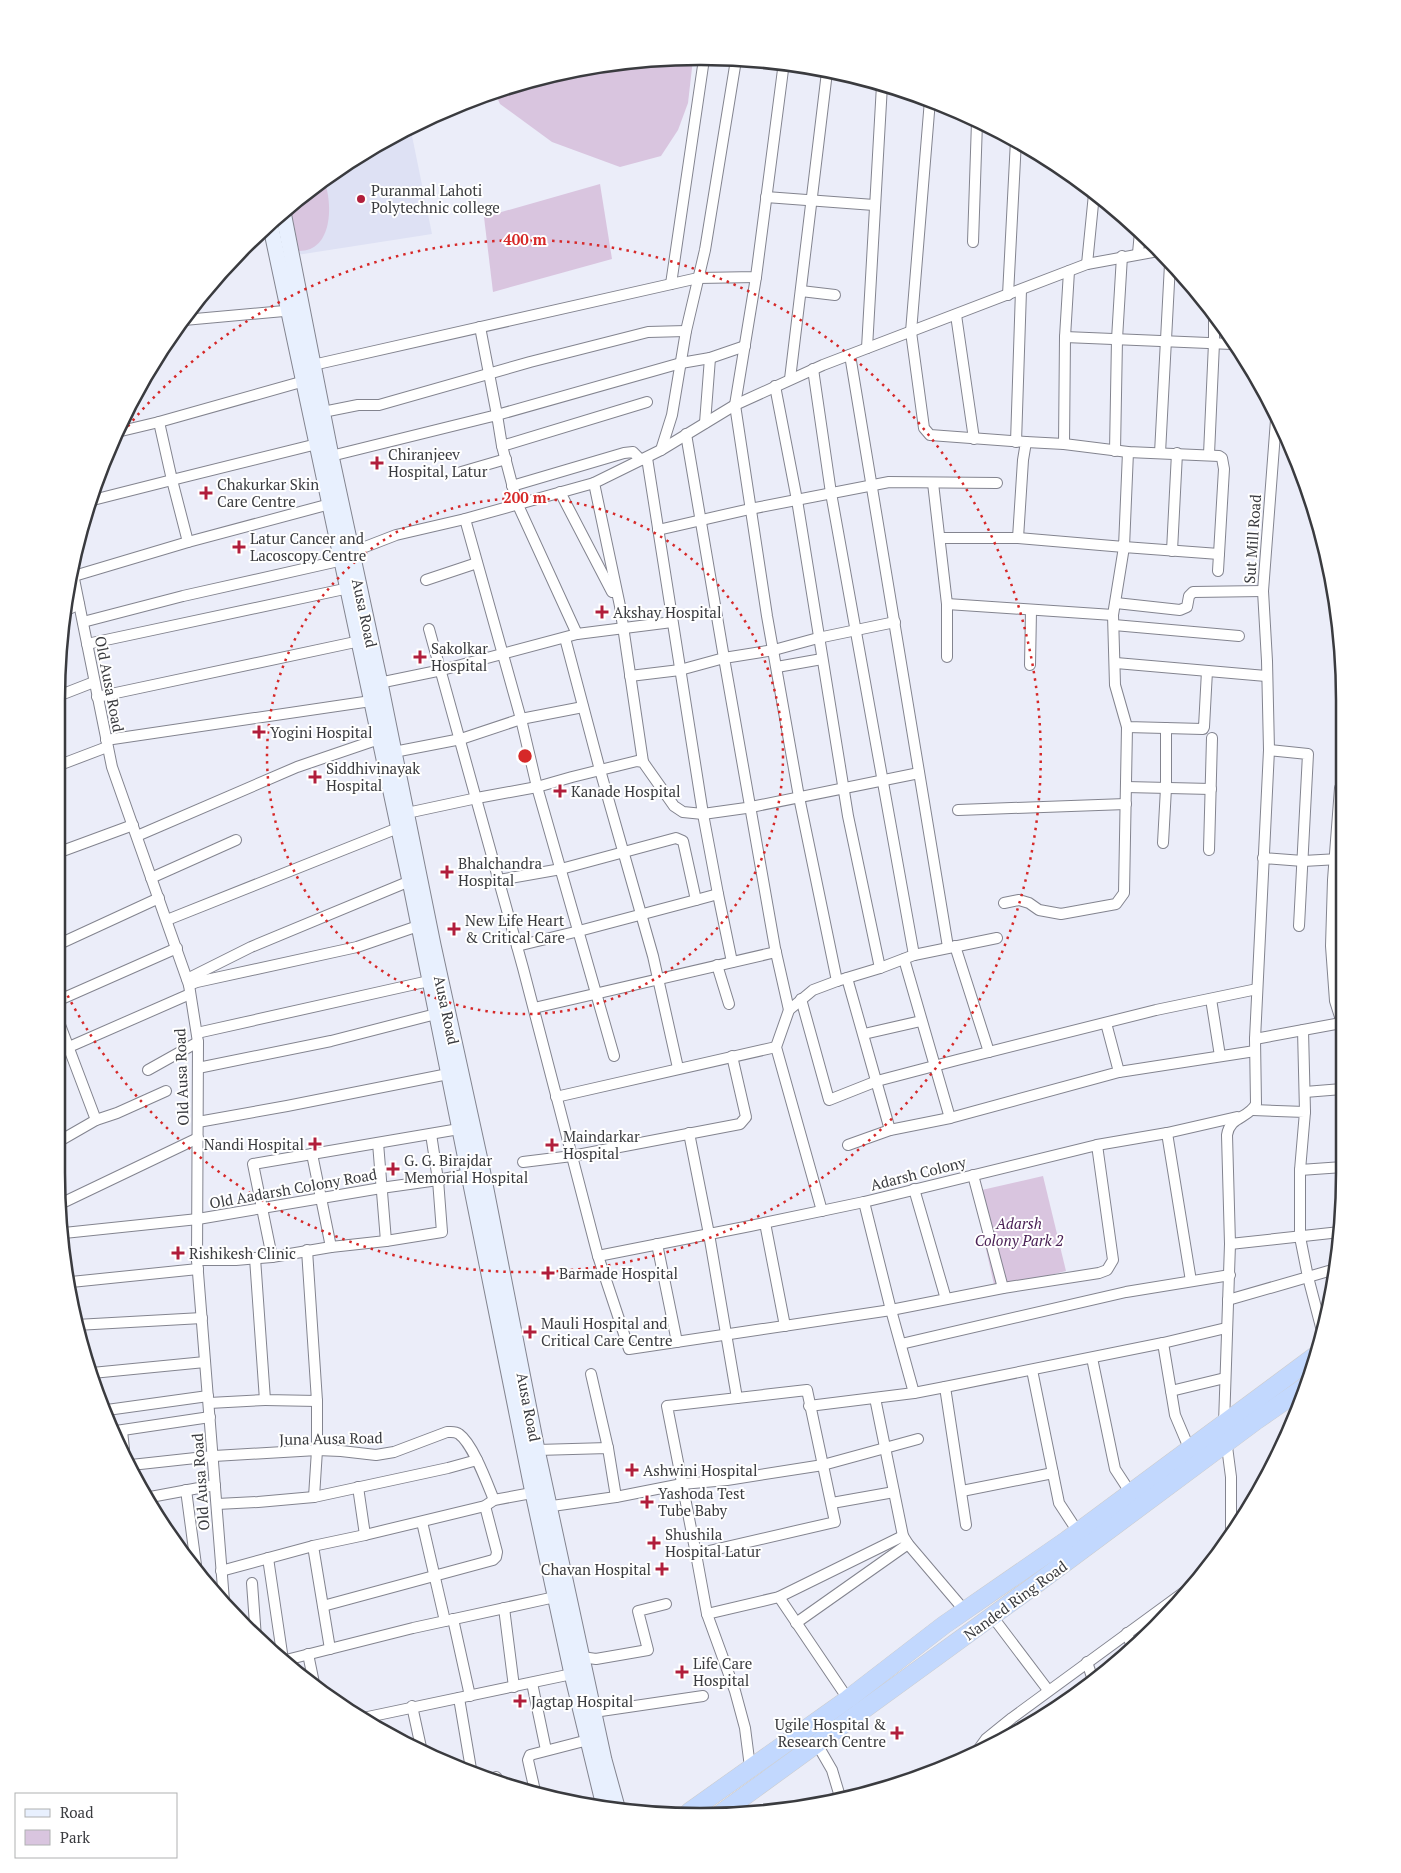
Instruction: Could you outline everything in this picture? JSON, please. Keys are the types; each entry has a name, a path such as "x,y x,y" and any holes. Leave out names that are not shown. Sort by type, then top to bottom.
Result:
{"highway":[{"path":"695,1808 848,1699 965,1611 1078,1532 1306,1362"},
{"name":"Nanded Ring Road","path":"729,1807 1227,1442 1293,1403"}],"main road":[{"path":"284,221 295,310"},
{"path":"272,231 311,375 317,444 330,504 347,556 349,588 360,641 374,684 372,701 379,739 460,1129 476,1172 543,1507 582,1657 604,1760 616,1803"},
{"name":"Ausa Road","path":"311,375 323,412 347,556 374,684 394,752 407,813 476,1172 537,1450 540,1492"},
{"path":"543,1507 555,1597 603,1800"}],"street":[{"path":"671,284 703,65"},
{"path":"661,450 672,415 686,331 705,250 735,66"},
{"path":"783,70 756,277 735,405 750,509 799,797 837,981"},
{"path":"790,379 826,78"},
{"path":"867,348 881,92"},
{"path":"929,108 911,332 924,428 930,435 1064,444 1128,452 1209,454 1219,456 1223,463 1218,571"},
{"path":"973,242 977,129"},
{"path":"1008,295 1016,149"},
{"path":"766,197 874,205"},
{"path":"1087,264 1093,201"},
{"path":"1138,253 1139,241"},
{"path":"82,622 347,556 396,535 464,519 594,483 661,450 735,405 812,369 1087,264 1151,252"},
{"path":"1115,451 1117,339 1122,256"},
{"path":"1064,444 1065,337 1069,271"},
{"path":"1160,453 1169,272"},
{"path":"126,430 159,422 311,375 480,327 698,278 756,277"},
{"path":"1018,538 1023,460 1021,442 1021,290"},
{"path":"801,291 835,295"},
{"path":"192,319 295,310"},
{"path":"956,315 974,439"},
{"path":"1209,454 1214,326"},
{"path":"480,327 502,446 517,503 577,634"},
{"path":"323,412 358,405 379,404 648,332 686,331"},
{"path":"1065,337 1227,344"},
{"path":"331,456 497,415 681,363 710,358 745,346"},
{"path":"850,355 920,773 952,946 989,1052"},
{"path":"705,423 710,358"},
{"path":"812,369 831,493 914,955"},
{"path":"775,386 797,500 843,788 880,968"},
{"path":"502,446 647,402"},
{"path":"159,422 188,542"},
{"name":"Sut Mill Road","path":"1249,1113 1256,1104 1256,989 1269,750 1264,591 1275,430"},
{"path":"686,434 749,807 776,952 789,1010"},
{"path":"98,499 317,444"},
{"path":"512,486 624,453 632,452 644,459 658,530 703,814 732,962"},
{"path":"1004,903 1019,900 1029,903 1039,910 1061,914 1116,904 1124,893 1127,727 1115,684 1116,663 1113,620 1124,548 1128,452"},
{"path":"1172,550 1177,453"},
{"path":"458,473 506,459"},
{"path":"658,530 750,509 889,482 997,484"},
{"path":"594,483 620,606 644,762 674,806 683,812 703,814 749,807 920,773"},
{"path":"933,483 947,604 947,657"},
{"path":"560,492 620,606"},
{"path":"79,571 330,504"},
{"path":"464,519 521,719 537,787 614,1056"},
{"path":"940,538 1018,538 1124,548 1219,554"},
{"path":"426,580 477,563"},
{"name":"Old Ausa Road","path":"76,586 112,767 189,986 198,1038 198,1265 216,1485 221,1571 220,1588"},
{"path":"87,644 349,588"},
{"path":"1116,602 1180,610 1187,607 1189,596 1193,592 1264,591"},
{"path":"72,608 79,604"},
{"path":"947,604 1032,611 1240,636"},
{"path":"1030,665 1032,611"},
{"path":"374,684 442,670 577,634 672,622"},
{"path":"630,676 680,670 724,658 774,650 818,638 894,622"},
{"path":"429,629 461,738 534,1008 598,1256 629,1349 891,1310 1003,1288 1099,1274 1110,1266 1114,1260 1097,1145"},
{"path":"565,638 658,979 678,1068"},
{"path":"97,697 360,641"},
{"path":"777,667 822,660"},
{"path":"1116,663 1266,676"},
{"path":"1127,727 1200,730 1204,727 1207,671"},
{"path":"65,693 94,682"},
{"path":"65,762 107,744 372,701"},
{"path":"394,752 461,738 521,719 583,707"},
{"path":"1163,843 1166,788 1166,728"},
{"path":"1210,850 1212,738"},
{"path":"137,836 297,767 379,739"},
{"path":"1269,750 1308,754 1299,926"},
{"path":"407,813 537,787 637,761 644,762"},
{"path":"1126,787 1211,790"},
{"path":"958,810 1126,804"},
{"path":"65,850 133,825"},
{"path":"166,920 398,828"},
{"path":"499,880 561,868 676,838 683,841 696,900"},
{"path":"151,878 236,840"},
{"path":"1263,858 1303,861 1336,860"},
{"path":"189,986 251,946 410,881"},
{"path":"517,946 718,894"},
{"path":"65,941 159,898"},
{"path":"1336,903 1330,946 1336,1005"},
{"path":"65,1046 197,982 357,947 418,926"},
{"path":"822,1211 776,1047 789,1010 800,998 813,990 837,981 914,955 997,938"},
{"path":"1330,946 1336,946"},
{"path":"65,997 176,948"},
{"path":"534,1008 776,952"},
{"path":"904,959 950,1118"},
{"path":"717,966 729,1004"},
{"path":"847,978 890,1130"},
{"path":"148,1070 198,1038 430,981"},
{"path":"800,998 829,1100 877,1082 934,1066 1106,1023 1256,989"},
{"path":"1211,999 1220,1056"},
{"path":"198,1068 331,1041 436,1014"},
{"path":"864,1034 921,1021"},
{"path":"1106,1023 1119,1072"},
{"path":"1255,1039 1336,1024"},
{"path":"1303,1030 1306,1112 1300,1170 1300,1236 1319,1318"},
{"path":"65,1037 96,1120"},
{"path":"556,1097 776,1047"},
{"path":"848,1145 890,1130 950,1118 1119,1072 1255,1051"},
{"path":"523,1162 572,1156 740,1124 746,1117 732,1056"},
{"path":"198,1122 448,1074"},
{"path":"1305,1092 1336,1089"},
{"path":"65,1138 96,1120 166,1092"},
{"name":"Adarsh Colony","path":"598,1256 864,1202 1097,1145 1167,1133 1249,1113 1306,1112"},
{"path":"1231,1523 1231,1477 1224,1423 1226,1328 1230,1275 1227,1135 1228,1127 1233,1122 1249,1113"},
{"path":"272,1257 253,1164 460,1129"},
{"path":"689,1133 709,1234 737,1398"},
{"path":"1167,1133 1191,1281"},
{"path":"75,1282 272,1257 331,1246 386,1241 442,1232 438,1180 431,1134"},
{"path":"66,1201 198,1138"},
{"path":"378,1143 386,1241"},
{"path":"312,1154 331,1246"},
{"path":"1300,1170 1336,1168"},
{"name":"Old Aadarsh Colony Road","path":"68,1233 198,1219 438,1180 476,1172"},
{"path":"973,1175 1003,1288"},
{"path":"914,1189 946,1299"},
{"path":"864,1202 914,1393"},
{"path":"765,1223 785,1326"},
{"path":"1230,1244 1333,1233"},
{"path":"657,1244 677,1342"},
{"path":"307,1250 317,1401 317,1450 314,1497"},
{"path":"255,1258 265,1400"},
{"path":"1228,1300 1328,1271"},
{"path":"901,1344 1126,1292 1230,1275"},
{"path":"84,1325 202,1318"},
{"path":"809,1406 914,1393 1092,1358 1226,1328"},
{"path":"1163,1343 1175,1415 1189,1448"},
{"path":"1092,1358 1115,1469 1130,1492"},
{"path":"98,1373 205,1362"},
{"path":"1032,1370 1059,1503 1078,1532"},
{"path":"591,1374 608,1448 616,1497"},
{"path":"1171,1391 1225,1378"},
{"path":"945,1387 966,1525"},
{"path":"696,1554 835,1522 807,1390 667,1406 707,1614 745,1728 750,1767"},
{"path":"875,1398 884,1448 905,1540 965,1611"},
{"path":"111,1410 208,1400 317,1401"},
{"path":"120,1431 210,1417"},
{"name":"Juna Ausa Road","path":"137,1465 214,1456 317,1450 376,1455 394,1452 447,1432 454,1432 464,1439 477,1460 489,1503 497,1552 496,1557 488,1562 436,1576"},
{"path":"543,1507 616,1497 682,1484 727,1480 823,1465 918,1439"},
{"path":"537,1450 608,1448"},
{"path":"216,1504 314,1497 477,1460"},
{"path":"962,1491 1053,1473"},
{"path":"154,1496 216,1485"},
{"path":"358,1488 365,1536"},
{"path":"186,1490 195,1558"},
{"path":"221,1571 313,1546 365,1536 489,1503 540,1492"},
{"path":"832,1503 894,1492"},
{"path":"422,1522 449,1620 464,1697 471,1765"},
{"path":"707,1614 779,1597 905,1540"},
{"path":"796,1623 905,1540"},
{"path":"313,1546 330,1649"},
{"path":"268,1558 282,1650"},
{"path":"323,1606 436,1576"},
{"path":"252,1583 255,1626"},
{"path":"291,1658 555,1597"},
{"path":"779,1597 848,1699"},
{"path":"582,1657 596,1659 648,1650 638,1610 666,1604"},
{"path":"504,1608 514,1686"},
{"path":"985,1740 1086,1662 1159,1612"},
{"path":"992,1616 1048,1690"},
{"path":"1127,1633 1130,1641"},
{"path":"308,1654 313,1676"},
{"path":"1086,1662 1091,1674"},
{"path":"371,1716 572,1674"},
{"path":"532,1683 546,1750"},
{"path":"594,1712 703,1696"},
{"path":"412,1706 420,1742"},
{"path":"534,1785 528,1757 532,1753 588,1740"},
{"path":"817,1744 832,1770 839,1792"}],"shaded area":[{"name":"Puranmal Lahoti Polytechnic college","path":"412,135 432,234 297,255 289,217 347,172"}],"green space":[{"path":"692,65 688,103 678,130 661,156 620,167 552,142 500,104 498,99 577,77 618,70"},
{"path":"600,184 612,259 493,292 484,217"},
{"path":"326,187 329,213 324,235 319,243 310,249 299,251 292,214"},
{"name":"Adarsh Colony Park 2","path":"1043,1176 1066,1271 995,1289 973,1192"}],"place":[{"name":"Puranmal Lahoti Polytechnic college","path":"361,199"},
{"name":"Chiranjeev Hospital, Latur","path":"377,463"},
{"name":"Chakurkar Skin Care Centre","path":"206,493"},
{"name":"Latur Cancer and Lacoscopy Centre","path":"239,547"},
{"name":"Akshay Hospital","path":"602,612"},
{"name":"Sakolkar Hospital","path":"420,657"},
{"name":"Yogini Hospital","path":"259,732"},
{"name":"Siddhivinayak Hospital","path":"315,777"},
{"name":"Kanade Hospital","path":"560,791"},
{"name":"Bhalchandra Hospital","path":"447,872"},
{"name":"New Life Heart & Critical Care","path":"454,929"},
{"name":"Nandi Hospital","path":"315,1144"},
{"name":"Maindarkar Hospital","path":"552,1145"},
{"name":"G. G. Birajdar Memorial Hospital","path":"393,1169"},
{"name":"Rishikesh Clinic","path":"178,1253"},
{"name":"Barmade Hospital","path":"548,1273"},
{"name":"Mauli Hospital and Critical Care Centre","path":"530,1332"},
{"name":"Ashwini Hospital","path":"632,1470"},
{"name":"Yashoda Test Tube Baby","path":"647,1502"},
{"name":"Shushila Hospital Latur","path":"654,1543"},
{"name":"Chavan Hospital","path":"662,1569"},
{"name":"Life Care Hospital","path":"682,1672"},
{"name":"Jagtap Hospital","path":"520,1701"},
{"name":"Ugile Hospital & Research Centre","path":"897,1733"}]}
